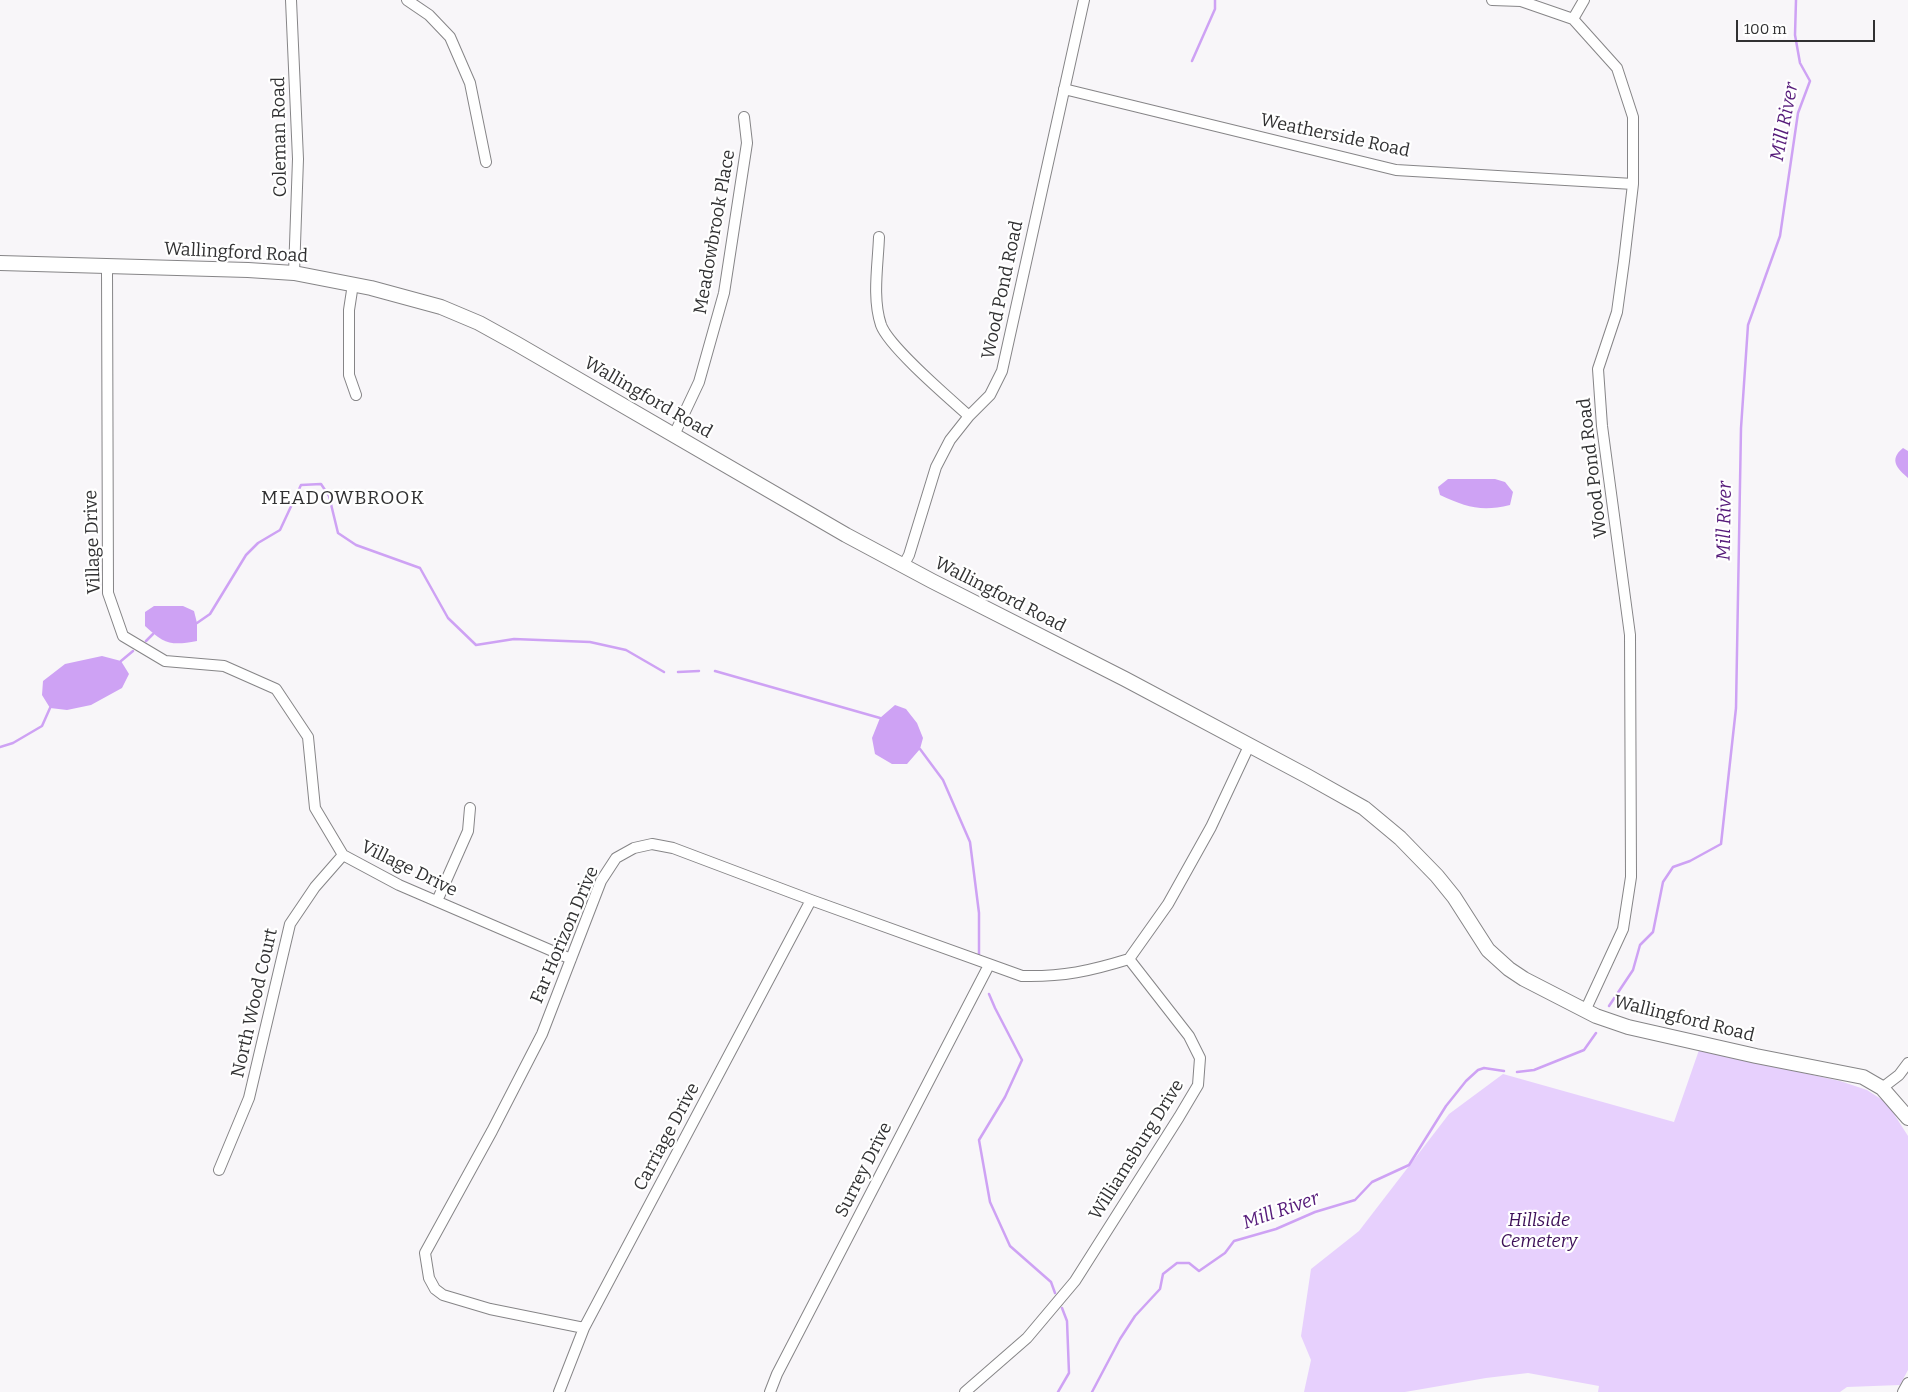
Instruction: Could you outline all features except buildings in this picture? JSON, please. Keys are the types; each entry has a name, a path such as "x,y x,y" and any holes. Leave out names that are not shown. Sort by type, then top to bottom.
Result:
{"street":[{"name":"Coleman Road","path":"291,0 298,159 294,273"},
{"path":"407,0 429,14 450,36 470,83 486,162"},
{"name":"Wood Pond Road","path":"903,566 911,548 936,467 950,440 969,416 990,395 1002,371 1084,0"},
{"name":"Wood Pond Road","path":"1492,0 1521,2 1573,19 1617,68 1633,117 1633,184 1617,312 1598,369 1602,426 1630,635 1631,877 1623,929 1585,1011"},
{"path":"1573,19 1584,0"},
{"name":"Weatherside Road","path":"1064,89 1396,170 1633,184"},
{"name":"Meadowbrook Place","path":"674,435 699,382 724,293 747,143 744,117"},
{"path":"879,237 876,303 882,327 898,348 969,416"},
{"name":"Wallingford Road","path":"0,263 241,269 294,273 353,284 409,298 459,314 517,344 813,516 903,566 1117,675 1331,789 1375,816 1400,838 1437,876 1454,897 1481,942 1495,958 1524,979 1585,1011 1609,1021 1654,1034 1853,1074 1872,1081 1882,1088 1908,1118"},
{"name":"Village Drive","path":"107,267 108,593 123,636 165,661 224,666 276,689 308,737 315,808 343,855 399,885 570,959"},
{"path":"353,284 349,310 349,375 356,395"},
{"path":"1129,959 1168,904 1211,827 1249,746"},
{"path":"437,901 468,831 470,808"},
{"name":"Far Horizon Drive","path":"584,1328 490,1310 443,1295 435,1289 429,1278 425,1253 492,1131 542,1034 601,881 616,858 634,848 652,844 673,848 1022,976 1051,977 1094,970 1129,959"},
{"name":"North Wood Court","path":"219,1170 249,1098 290,924 315,886 343,855"},
{"name":"Carriage Drive","path":"559,1392 584,1328 811,900"},
{"name":"Williamsburg Drive","path":"965,1392 1027,1338 1075,1281 1198,1085 1200,1058 1189,1036 1129,959"},
{"name":"Surrey Drive","path":"770,1392 776,1374 989,965"},
{"path":"1882,1088 1908,1064"},
{"path":"1903,1392 1908,1383"}],"green space":[{"name":"Hillside Cemetery","path":"1699,1050 1840,1081 1867,1090 1887,1103 1908,1136 1908,1370 1900,1385 1847,1387 1840,1392 1598,1392 1599,1386 1528,1373 1405,1392 1304,1392 1311,1360 1301,1336 1311,1269 1359,1231 1449,1114 1503,1074 1674,1122"}],"shaded area":[{"path":"1903,448 1908,451 1908,478 1898,468 1895,460 1898,452"},
{"path":"1448,479 1495,479 1505,482 1513,492 1510,505 1482,508 1449,499 1440,495 1438,487"},
{"path":"154,606 183,606 194,611 197,623 197,641 174,643 157,637 145,626 145,612"},
{"path":"102,656 121,661 129,674 122,688 91,705 67,710 50,708 42,695 43,681 65,664"},
{"path":"895,705 906,709 917,723 923,738 920,749 907,764 892,764 875,754 872,738 880,718"}],"waterway":[{"path":"1192,61 1215,9 1215,0"},
{"name":"Mill River","path":"1609,1006 1633,970 1640,945 1653,932 1663,882 1673,867 1690,861 1721,844 1736,708 1741,428 1748,325 1780,236 1798,113 1810,81 1800,63 1795,35 1796,0"},
{"path":"197,623 210,614 246,555 258,543 280,530 301,485 321,484 329,496 338,533 356,545 420,568 448,618 476,645 514,639 590,642 626,650 664,672"},
{"path":"146,641 153,634"},
{"path":"121,661 133,651"},
{"path":"678,672 699,671"},
{"path":"715,671 880,718"},
{"path":"0,747 13,743 42,726 50,708"},
{"path":"920,749 943,780 970,842 979,913 979,956"},
{"path":"989,994 1022,1060 1005,1097 979,1140 990,1202 1010,1246 1051,1282 1055,1293"},
{"name":"Mill River","path":"1517,1072 1534,1070 1584,1050 1596,1033"},
{"name":"Mill River","path":"1092,1392 1120,1339 1135,1316 1160,1289 1163,1274 1177,1263 1189,1263 1199,1271 1225,1253 1234,1241 1276,1229 1315,1212 1355,1200 1372,1182 1409,1165 1446,1106 1466,1081 1478,1070 1484,1068 1504,1071"},
{"path":"1058,1392 1069,1373 1067,1321 1062,1308"}],"district":[{"name":"MEADOWBROOK","path":"343,499"}]}
